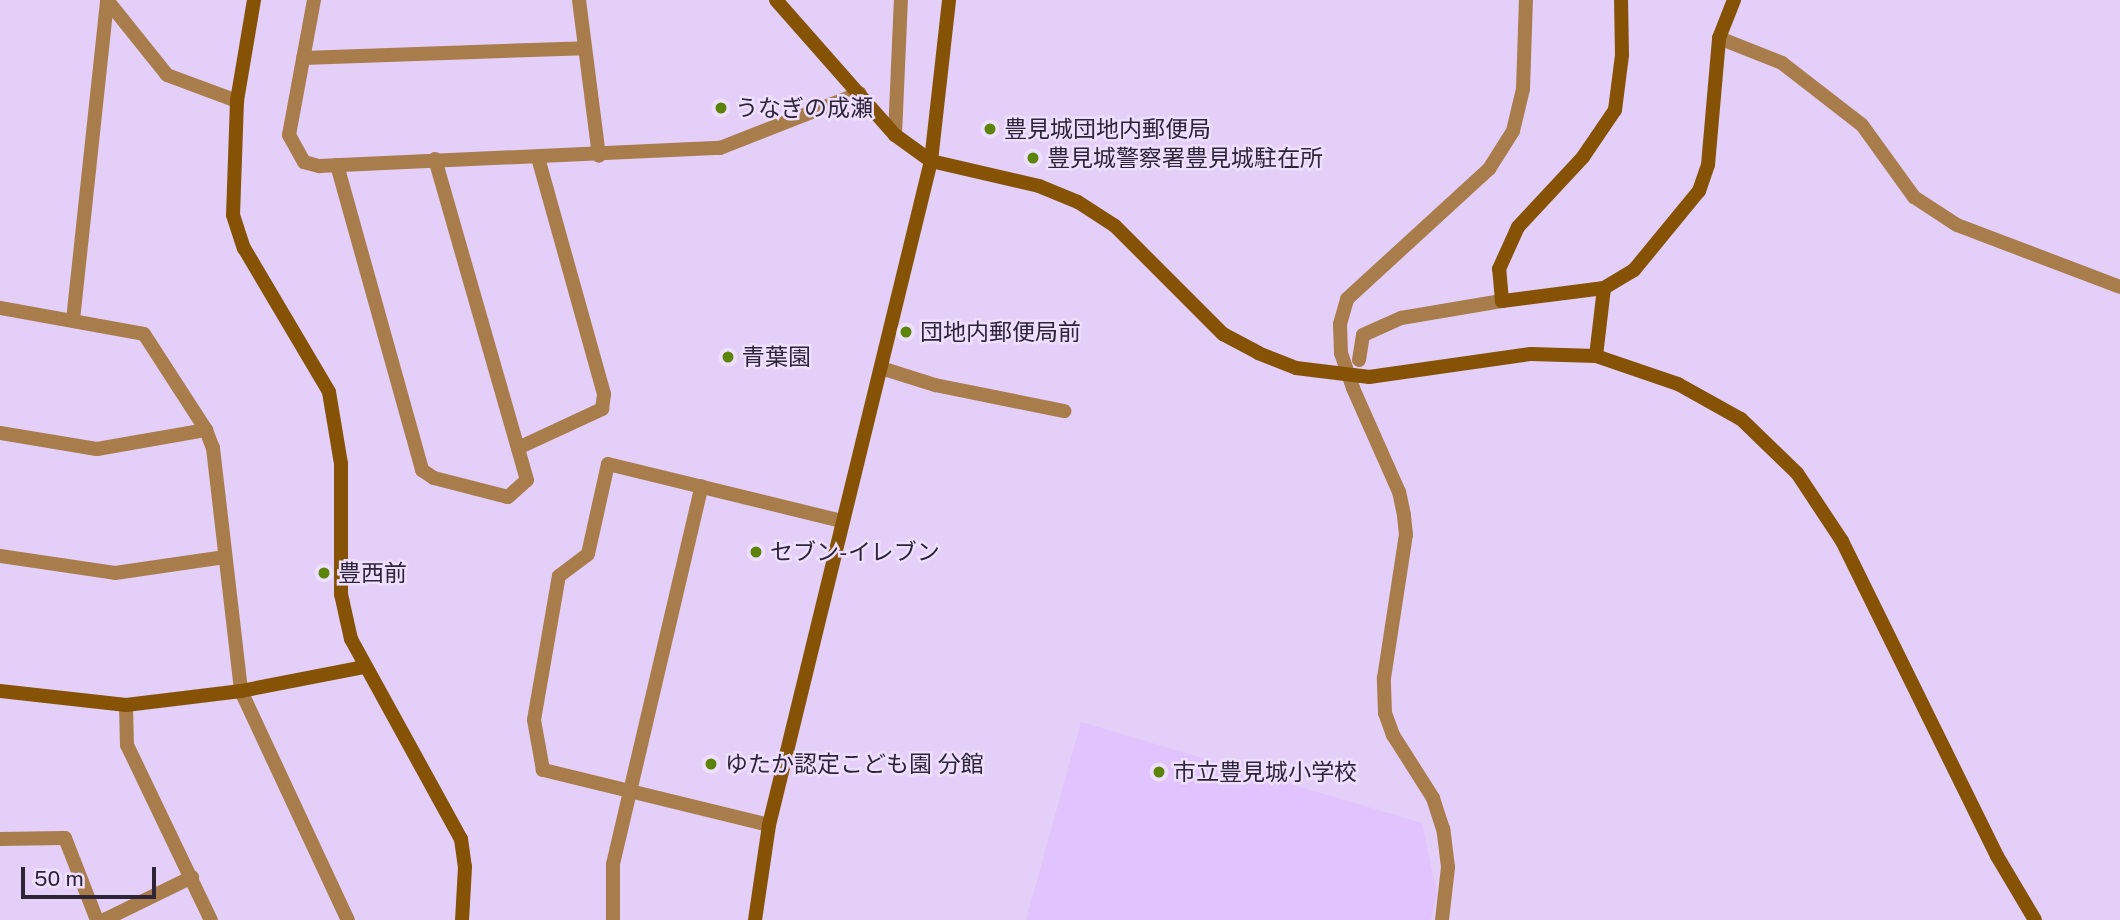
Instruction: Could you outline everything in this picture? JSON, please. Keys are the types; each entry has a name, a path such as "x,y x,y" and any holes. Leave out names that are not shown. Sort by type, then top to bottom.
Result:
{"street":[{"path":"107,0 167,75 237,101"},
{"path":"73,320 107,0"},
{"path":"254,0 237,101 233,215 244,248 329,391 341,464 341,594 351,639 461,839 465,867 462,920"},
{"path":"314,0 289,135 304,162 337,165 435,159 599,156 720,148 860,93"},
{"path":"579,0 599,156"},
{"path":"776,0 895,135 931,161 1039,186 1078,202 1115,226 1223,334 1296,368 1349,377 1531,354 1596,356 1712,401 1752,428 1797,473 1842,541 1997,856 2035,920"},
{"path":"895,135 901,0"},
{"path":"755,920 769,825 931,161 949,0"},
{"path":"1442,920 1448,867 1443,829 1433,798 1393,735 1385,713 1384,678 1406,535 1404,515 1399,492 1365,423 1349,377 1341,343 1347,299 1489,169 1513,131 1523,89 1526,0"},
{"path":"1502,301 1499,269 1518,227 1583,158 1615,110 1622,55 1620,0"},
{"path":"1359,359 1363,335 1401,318 1604,288 1634,270 1699,191 1708,165 1720,38 1734,0"},
{"path":"1720,38 1782,63 1862,125 1914,197 1957,225 2120,287"},
{"path":"303,58 585,48"},
{"path":"518,448 602,410 604,394 538,158"},
{"path":"337,165 422,470 434,478 508,497 527,480 435,159"},
{"path":"1596,356 1604,288"},
{"path":"0,308 144,334 206,430 213,448 241,691 348,920"},
{"path":"881,368 935,385 1064,411"},
{"path":"0,433 97,449 206,430"},
{"path":"769,825 543,770 534,720 559,576 588,554 608,464 842,521"},
{"path":"613,920 613,864 702,486"},
{"path":"0,556 115,573 225,557"},
{"path":"0,691 126,705 241,691 365,667"},
{"path":"126,705 127,745 211,920"},
{"path":"0,839 65,838 97,920"},
{"path":"104,920 192,877"}],"shaded area":[{"name":"市立豊見城小学校","path":"1081,722 1422,823 1437,894 1431,920 1026,920"}],"place":[{"name":"うなぎの成瀬","path":"721,108"},
{"name":"豊見城団地内郵便局","path":"990,129"},
{"name":"豊見城警察署豊見城駐在所","path":"1033,158"},
{"name":"団地内郵便局前","path":"906,332"},
{"name":"青葉園","path":"728,357"},
{"name":"セブン-イレブン","path":"756,552"},
{"name":"豊西前","path":"324,573"},
{"name":"ゆたか認定こども園 分館","path":"711,764"},
{"name":"市立豊見城小学校","path":"1159,772"}]}
